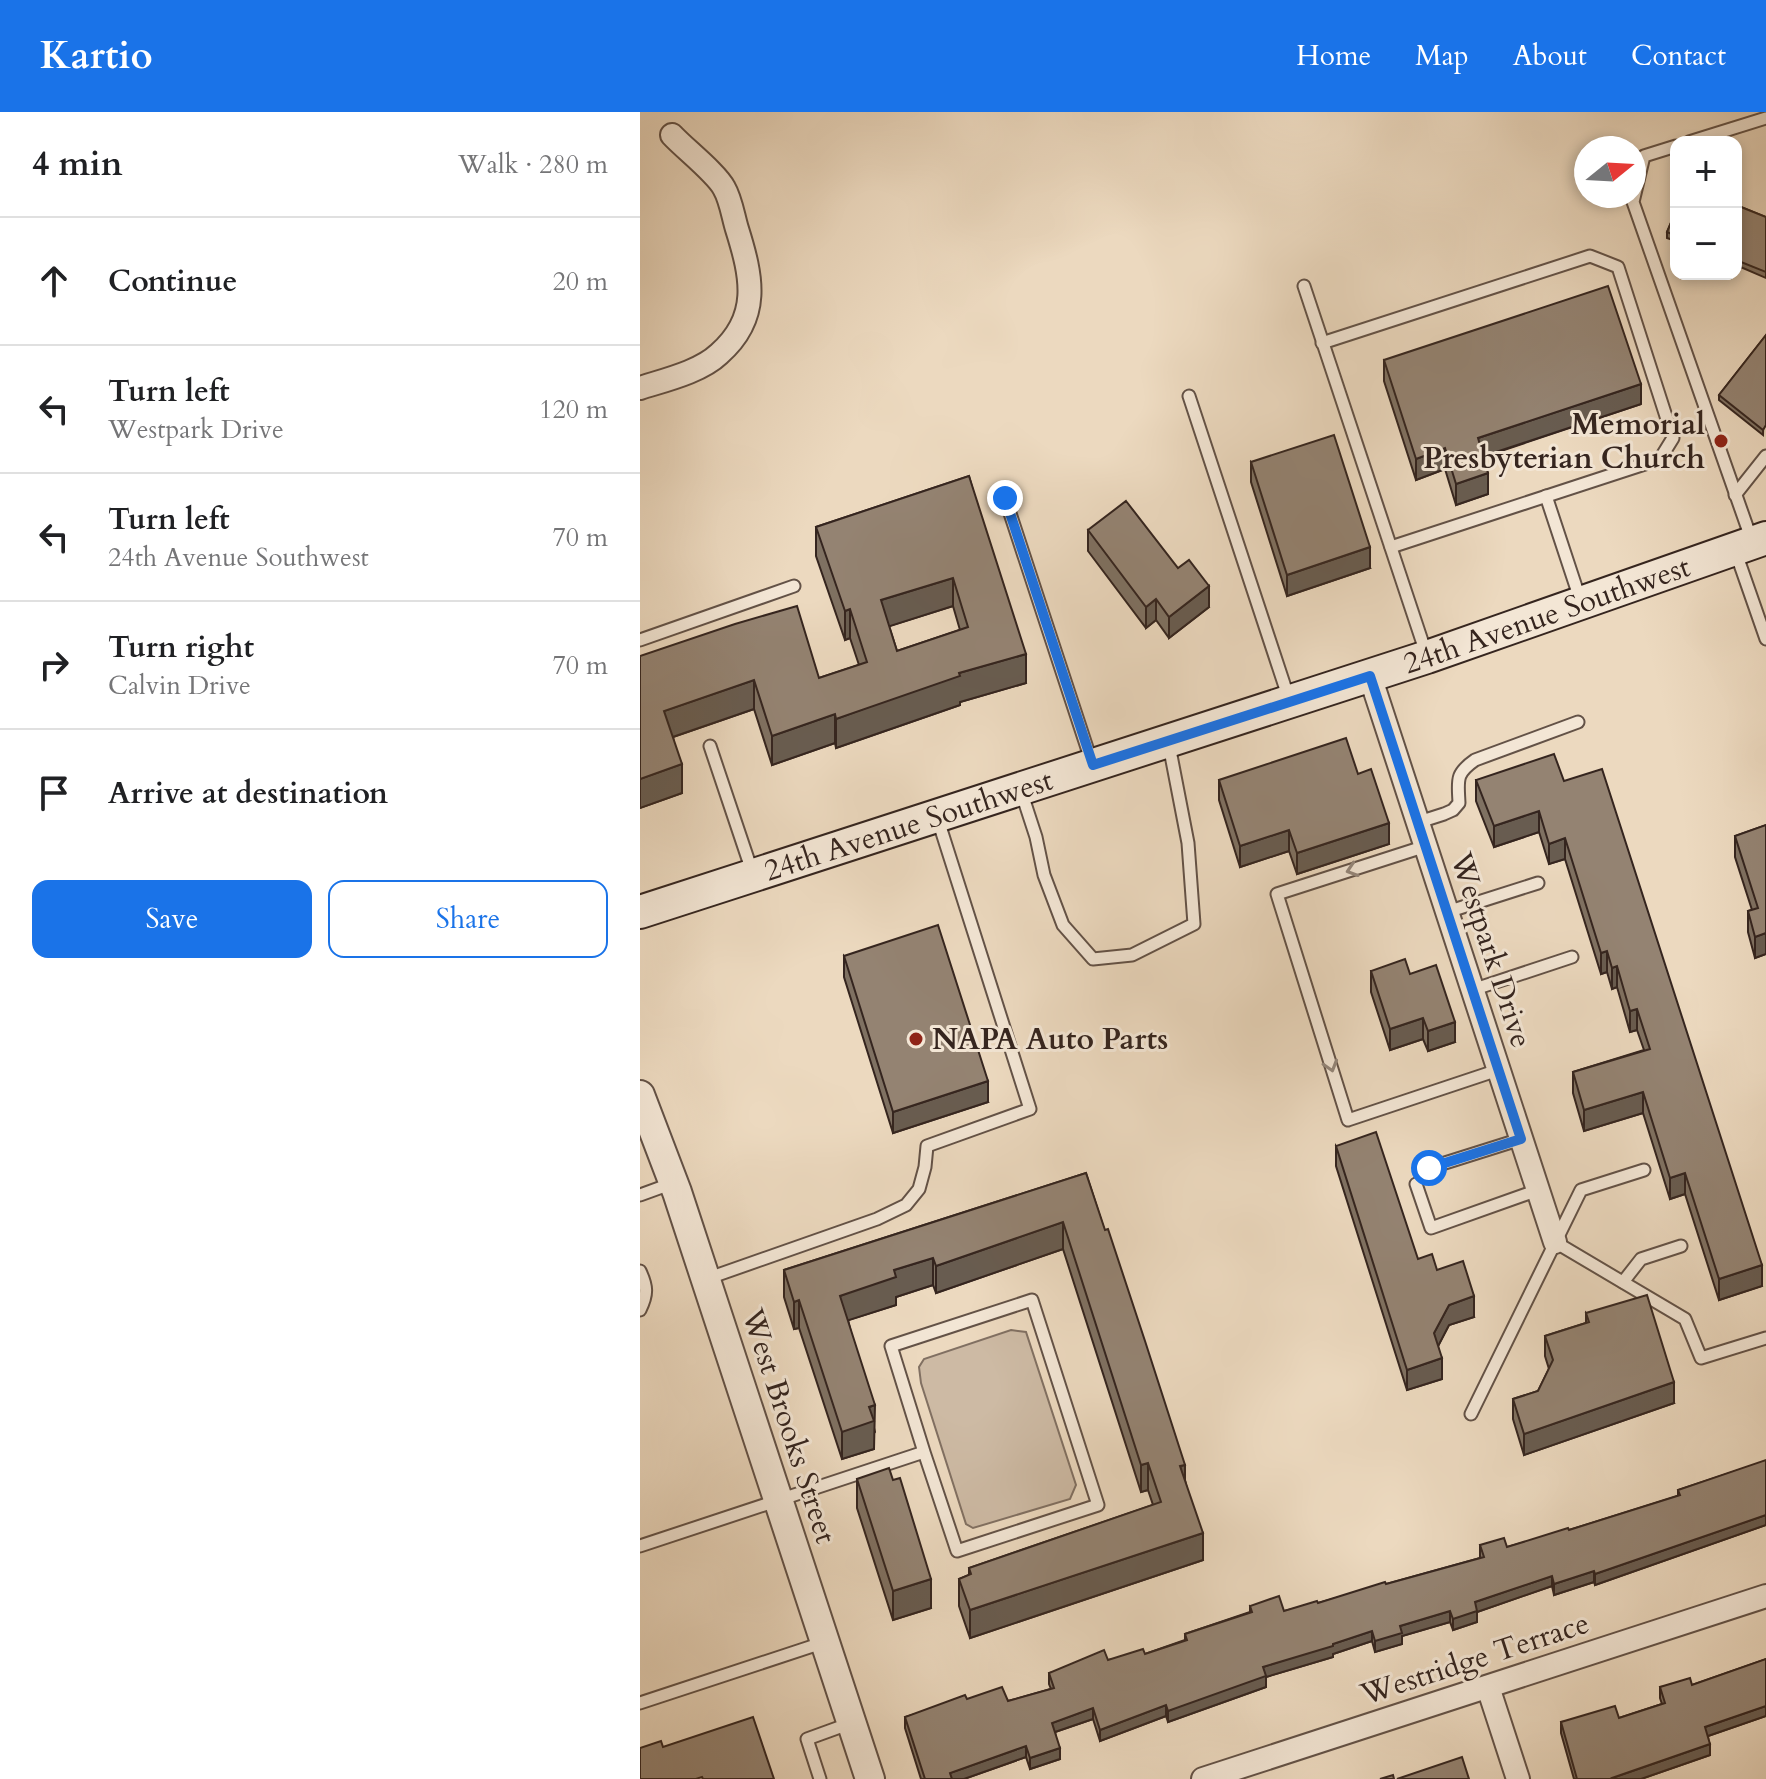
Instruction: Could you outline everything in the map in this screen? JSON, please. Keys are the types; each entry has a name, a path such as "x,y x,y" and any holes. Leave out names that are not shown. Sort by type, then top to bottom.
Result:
{"main road":[{"name":"24th Avenue Southwest","path":"640,912 1370,676 1751,543"}],"street":[{"path":"640,388 717,357 735,338 745,320 750,295 745,254 724,187 672,135"},
{"name":"Westpark Drive","path":"1370,676 1555,1242"},
{"name":"West Brooks Street","path":"640,1095 674,1183 870,1779"},
{"name":"Westridge Terrace","path":"1203,1779 1766,1596"},
{"path":"1488,1687 1518,1779"}],"lane":[{"path":"1708,136 1766,118"},
{"path":"1670,148 1644,156 1633,202 1751,543 1766,639"},
{"path":"1322,343 1590,256 1618,267 1673,438 1660,459 1391,547"},
{"path":"1304,286 1427,657"},
{"path":"1189,396 1290,701"},
{"path":"1735,495 1766,456"},
{"path":"1546,496 1581,603"},
{"path":"1005,498 1093,765"},
{"path":"640,640 794,586"},
{"path":"1419,822 1453,810 1459,803 1460,770 1475,760 1578,722"},
{"path":"1020,788 1044,875 1063,925 1093,959 1132,955 1194,924 1188,843 1169,740"},
{"path":"710,746 754,875"},
{"path":"706,1279 877,1219 906,1205 919,1189 927,1146 1030,1109 937,815"},
{"path":"1426,846 1277,894 1348,1120 1498,1070"},
{"path":"1447,912 1538,883"},
{"path":"1472,990 1572,957"},
{"path":"1429,1168 1521,1139"},
{"path":"1471,1414 1581,1190 1644,1170"},
{"path":"640,1195 674,1183"},
{"path":"1416,1184 1431,1228 1538,1190"},
{"path":"1555,1242 1685,1319 1701,1358 1766,1338"},
{"path":"1623,1282 1641,1259 1681,1246"},
{"path":"640,1271 647,1286 640,1310"},
{"path":"1032,1300 1098,1505 957,1551 924,1452 891,1346 1032,1300"},
{"path":"640,1546 924,1452"},
{"path":"640,1703 825,1642"},
{"path":"820,1779 807,1739 851,1723"}],"shaded area":[{"path":"1011,1330 1026,1332 1076,1485 1070,1499 973,1528 966,1524 921,1383 919,1367 924,1359"}],"building":[{"path":"1742,207 1766,217 1766,272 1742,262"},
{"path":"1608,286 1641,384 1478,438 1488,473 1456,484 1445,448 1416,459 1384,360"},
{"path":"1766,335 1766,425 1763,430 1719,395"},
{"path":"1334,435 1370,547 1287,575 1251,462"},
{"path":"969,476 1026,654 959,673 960,676 836,719 835,714 772,736 754,680 664,711 682,764 640,779 640,656 797,606 819,678 867,662 850,609 845,611 816,527","holes":["953,578 968,627 897,651 881,600"]},
{"path":"1126,501 1178,568 1189,560 1209,586 1169,617 1156,599 1146,607 1088,530"},
{"path":"1346,738 1358,774 1371,769 1389,823 1297,853 1289,830 1240,846 1219,780"},
{"path":"1554,754 1564,781 1602,769 1762,1265 1719,1279 1685,1173 1670,1178 1643,1092 1584,1110 1573,1072 1650,1049 1637,1009 1630,1011 1617,966 1612,968 1607,951 1601,953 1565,838 1549,844 1539,811 1494,826 1476,780"},
{"path":"1766,825 1766,933 1755,937 1748,911 1758,908 1735,836"},
{"name":"NAPA Auto Parts","path":"938,925 988,1081 893,1112 844,956"},
{"path":"1405,959 1410,974 1436,965 1455,1022 1428,1031 1423,1018 1390,1029 1371,971"},
{"path":"1376,1132 1418,1259 1432,1254 1437,1270 1463,1261 1474,1296 1449,1305 1434,1333 1442,1358 1407,1370 1336,1146"},
{"path":"1086,1173 1145,1341 1185,1465 1180,1466 1203,1533 970,1610 959,1579 971,1574 969,1568 1161,1502 1148,1463 1141,1465 1063,1222 936,1266 933,1258 894,1270 896,1277 840,1296 875,1405 869,1407 874,1421 842,1432 799,1300 794,1302 784,1270"},
{"path":"1647,1295 1674,1382 1524,1434 1513,1399 1538,1391 1553,1360 1545,1336 1589,1322 1586,1313"},
{"path":"1766,1460 1766,1515 1595,1574 1594,1571 1554,1584 1552,1576 1475,1602 1477,1611 1453,1619 1450,1611 1400,1626 1402,1633 1375,1641 1372,1631 1263,1667 1266,1676 1168,1711 1166,1705 1100,1730 1093,1708 1052,1723 1060,1748 1030,1758 1026,1746 950,1773 952,1779 925,1779 905,1717 965,1695 967,1699 1002,1687 1008,1701 1054,1688 1049,1673 1104,1650 1108,1660 1143,1649 1145,1654 1187,1640 1185,1634 1252,1612 1250,1606 1279,1596 1284,1611 1484,1557 1480,1545 1504,1538 1507,1547 1569,1530 1680,1495 1678,1490"},
{"path":"889,1468 893,1480 900,1478 931,1579 893,1591 857,1479"},
{"path":"1766,1659 1766,1706 1705,1727 1710,1744 1613,1779 1577,1779 1561,1722 1615,1706 1619,1718 1665,1703 1660,1687 1690,1678 1692,1685"},
{"path":"753,1717 774,1779 640,1779 640,1748 661,1741 663,1747"},
{"path":"1462,1757 1469,1779 1397,1779"}],"place":[{"name":"Memorial Presbyterian Church","path":"1721,441"},
{"name":"NAPA Auto Parts","path":"916,1039"}],"route":[{"path":"1005,498 1093,765 1370,676 1521,1139 1429,1168"}]}
